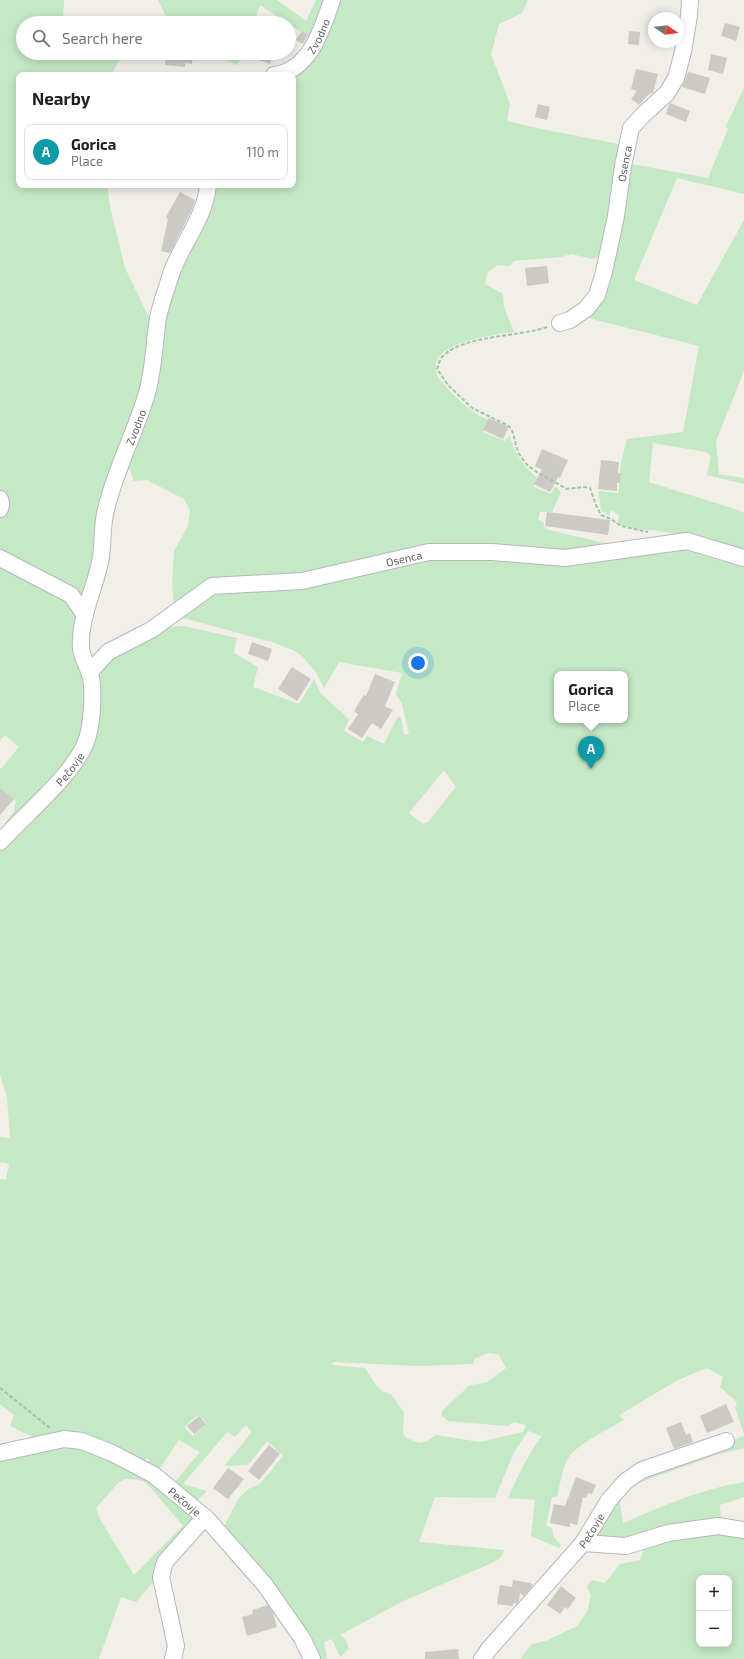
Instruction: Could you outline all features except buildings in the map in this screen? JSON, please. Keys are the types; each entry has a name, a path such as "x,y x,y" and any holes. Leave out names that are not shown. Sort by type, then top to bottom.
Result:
{"street":[{"name":"Zvodno","path":"286,72 294,68 306,56 319,37 332,0"},
{"name":"Osenca","path":"560,322 570,320 586,309 597,295 604,272 616,216 623,166 631,128 667,93 676,78 683,52 690,0"},
{"name":"Zvodno","path":"90,672 83,661 81,647 85,615 96,581 101,557 104,518 108,500 119,466 148,392 159,317 165,294 179,255 203,211 207,188"},
{"path":"0,499 0,509"},
{"name":"Osenca","path":"90,672 108,652 151,630 212,586 302,581 429,552 492,552 565,558 687,541 744,558"},
{"path":"0,558 71,595 85,615"},
{"name":"Pečovje","path":"1,839 54,786 76,760 87,739 92,718 90,672"},
{"name":"Pečovje","path":"0,1453 64,1439 82,1441 154,1475 205,1518 265,1585 302,1638 312,1659"},
{"name":"Pečovje","path":"482,1659 489,1648 583,1543 609,1500 626,1481 642,1470 726,1441"},
{"path":"172,1659 176,1646 161,1577 165,1562 205,1518"},
{"path":"583,1543 626,1546 668,1533 718,1526 744,1530"}],"path":[{"path":"560,322 545,328 462,344 444,356 441,359 437,369 448,385 472,408 509,426 513,431 514,444 521,458 532,470 556,482 566,489 583,487 590,488 601,515 621,526 651,532"},
{"path":"0,1388 64,1439"}],"green space":[{"path":"0,0 64,0 63,16 16,16 16,60 120,60 113,72 16,72 16,188 107,188 110,207 125,268 154,328 150,365 83,608 0,554"},
{"path":"158,0 277,0 306,21 316,0 328,0 313,40 296,29 296,16 277,16 260,5 256,16 166,16"},
{"path":"341,0 528,0 522,13 499,24 491,54 510,104 507,121 624,145 605,253 593,259 571,254 561,257 514,261 510,266 497,265 487,273 485,284 503,294 504,307 514,332 479,338 451,347 441,354 436,363 437,374 444,385 463,404 478,415 489,420 483,432 505,441 510,435 511,441 520,459 537,478 534,487 551,494 555,486 561,492 552,512 540,512 538,520 543,522 545,529 621,547 676,545 744,562 744,1434 735,1408 737,1402 720,1387 723,1377 707,1368 678,1380 619,1415 624,1420 578,1448 572,1453 566,1462 557,1497 552,1497 546,1526 552,1528 553,1536 561,1545 559,1548 531,1536 535,1500 508,1498 527,1459 542,1436 528,1431 514,1452 495,1498 435,1497 419,1542 504,1550 500,1558 490,1564 401,1602 340,1635 346,1640 349,1649 340,1657 332,1639 324,1642 327,1659 318,1659 224,1531 224,1526 239,1498 248,1489 260,1484 283,1456 267,1441 248,1465 227,1466 225,1465 252,1432 246,1425 235,1437 227,1432 183,1484 207,1491 195,1503 173,1484 200,1452 179,1440 158,1471 145,1466 150,1459 146,1459 138,1463 105,1448 41,1441 10,1426 14,1415 0,1404 0,1179 6,1180 9,1164 1,1162 0,1165 0,1137 10,1138 7,1097 0,1075 0,847 67,775 103,665 114,653 166,627 184,626 237,638 234,653 258,667 253,687 299,704 314,679 321,694 349,719 344,731 363,742 367,736 384,744 398,716 401,718 404,735 409,734 402,704 396,694 402,673 339,662 324,688 316,672 303,657 293,650 272,642 183,618 174,606 172,583 174,551 188,526 190,511 184,499 147,480 134,481 130,470 122,466 161,315 210,188 296,188 295,72 335,14","holes":["444,770 456,787 428,822 423,824 409,813","489,1353 499,1355 506,1368 486,1383 470,1385 442,1411 442,1416 448,1421 508,1426 514,1422 526,1425 523,1432 480,1442 436,1435 427,1441 419,1443 406,1438 403,1434 404,1413 391,1394 379,1388 365,1368 332,1365 333,1362 418,1366 473,1364 475,1358","198,1415 207,1423 193,1436 184,1427"]},
{"path":"224,60 240,60 238,65"},
{"path":"744,88 744,194 677,178 634,280 697,305 744,220 744,371 716,441 719,474 744,478 744,484 707,475 711,456 706,452 653,443 649,482 744,512 744,555 685,536 624,526 618,524 619,515 611,510 609,516 601,510 598,491 618,493 621,463 627,439 683,432 699,346 584,317 626,163 708,178 728,129 726,126"},
{"path":"0,561 71,599 80,613 87,679 81,746 6,828 1,829 14,811 16,801 0,788 0,768 1,769 19,747 5,735 0,740"},
{"path":"744,1436 744,1448 719,1454 630,1486 631,1480"},
{"path":"69,1444 131,1467 200,1518 160,1574 136,1602 121,1597 99,1659 0,1659 0,1457","holes":["126,1479 143,1481 152,1489 183,1526 134,1575 101,1521 96,1508 119,1482"]},
{"path":"744,1482 744,1497 720,1505 721,1523 650,1536 599,1542 593,1533 623,1494 620,1504 623,1523 667,1504 713,1489"},
{"path":"744,1533 744,1659 520,1659 532,1644 546,1641 577,1626 587,1612 591,1596 587,1587 591,1580 605,1583 620,1564 640,1560 646,1543 688,1534"}],"place":[{"name":"Gorica","path":"591,769"}]}
